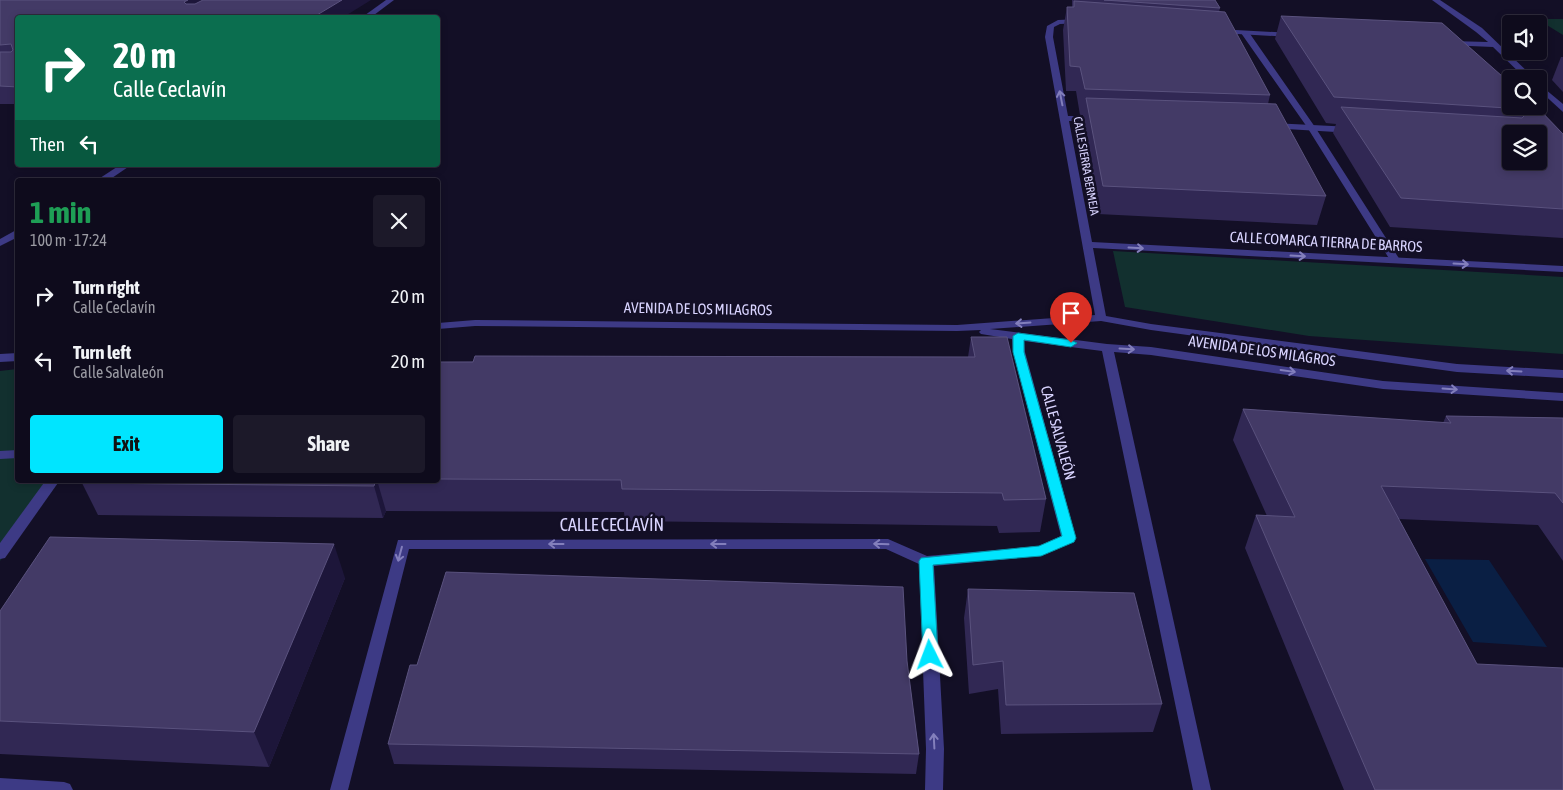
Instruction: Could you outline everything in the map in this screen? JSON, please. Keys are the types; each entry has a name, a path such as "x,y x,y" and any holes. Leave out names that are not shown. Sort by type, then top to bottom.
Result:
{"street":[{"path":"368,15 391,0"},
{"path":"1436,0 1479,30 1521,70"},
{"name":"CALLE SIERRA BERMEJA","path":"1090,22 1058,22 1051,26 1049,37 1101,318"},
{"path":"1216,31 1304,36"},
{"path":"1245,33 1311,127 1395,260"},
{"path":"1443,43 1495,45"},
{"path":"1547,94 1563,109"},
{"path":"1064,118 1105,120"},
{"path":"1262,126 1359,130"},
{"path":"105,178 123,167"},
{"path":"0,243 15,234"},
{"name":"CALLE COMARCA TIERRA DE BARROS","path":"1087,245 1563,269"},
{"name":"AVENIDA DE LOS MILAGROS","path":"440,326 485,323 958,328 1101,318 1151,327 1457,368 1563,374"},
{"name":"AVENIDA DE LOS MILAGROS","path":"958,328 1107,348 1151,351 1383,385 1563,397"},
{"name":"CALLE SALVALEÓN","path":"1018,336 1019,352 1069,538"},
{"path":"1107,348 1202,790"},
{"path":"0,358 15,357"},
{"path":"0,455 15,454"},
{"path":"0,553 52,483"},
{"name":"CALLE CECLAVÍN","path":"339,790 403,544 888,544 926,561 1041,551 1069,538"},
{"path":"926,561 934,790"},
{"path":"0,786 64,790"}],"green space":[{"path":"1547,19 1563,19 1563,35 1547,25"},
{"path":"1113,251 1563,277 1563,354 1309,336 1125,307"},
{"path":"15,369 15,483 58,483 0,561 0,371"}],"water":[{"path":"1425,559 1489,560 1547,647 1473,642"}],"building":[{"path":"0,0 188,0 184,2 186,4 195,4 203,0 342,0 317,15 15,15 15,87 0,86 0,52 11,52 13,50 11,44 0,45"},
{"path":"1104,0 1215,0 1220,8"},
{"path":"1074,1 1225,12 1270,95 1085,89 1080,67 1070,66 1067,7 1074,7"},
{"path":"1281,16 1442,23 1502,76 1502,108 1334,97"},
{"path":"1086,98 1276,104 1326,196 1103,186"},
{"path":"1341,107 1522,118 1524,116 1545,115 1563,134 1563,209 1401,198"},
{"path":"971,337 1007,337 1046,499 1004,500 1002,493 622,489 621,480 440,479 440,362 473,362 475,356 975,357"},
{"path":"1243,409 1451,423 1446,416 1563,418 1563,503 1555,493 1381,486 1477,664 1563,668 1563,790 1375,790 1256,515 1295,517"},
{"path":"82,483 375,483 374,486"},
{"path":"50,537 334,544 254,732 0,721 0,611"},
{"path":"446,572 903,587 907,661 919,754 388,744 410,665 417,665"},
{"path":"968,589 1134,593 1162,704 1006,705 1003,661 973,665"}],"route":[{"path":"930,655 926,561 1041,551 1069,538 1019,352 1018,336 1071,343"}]}
